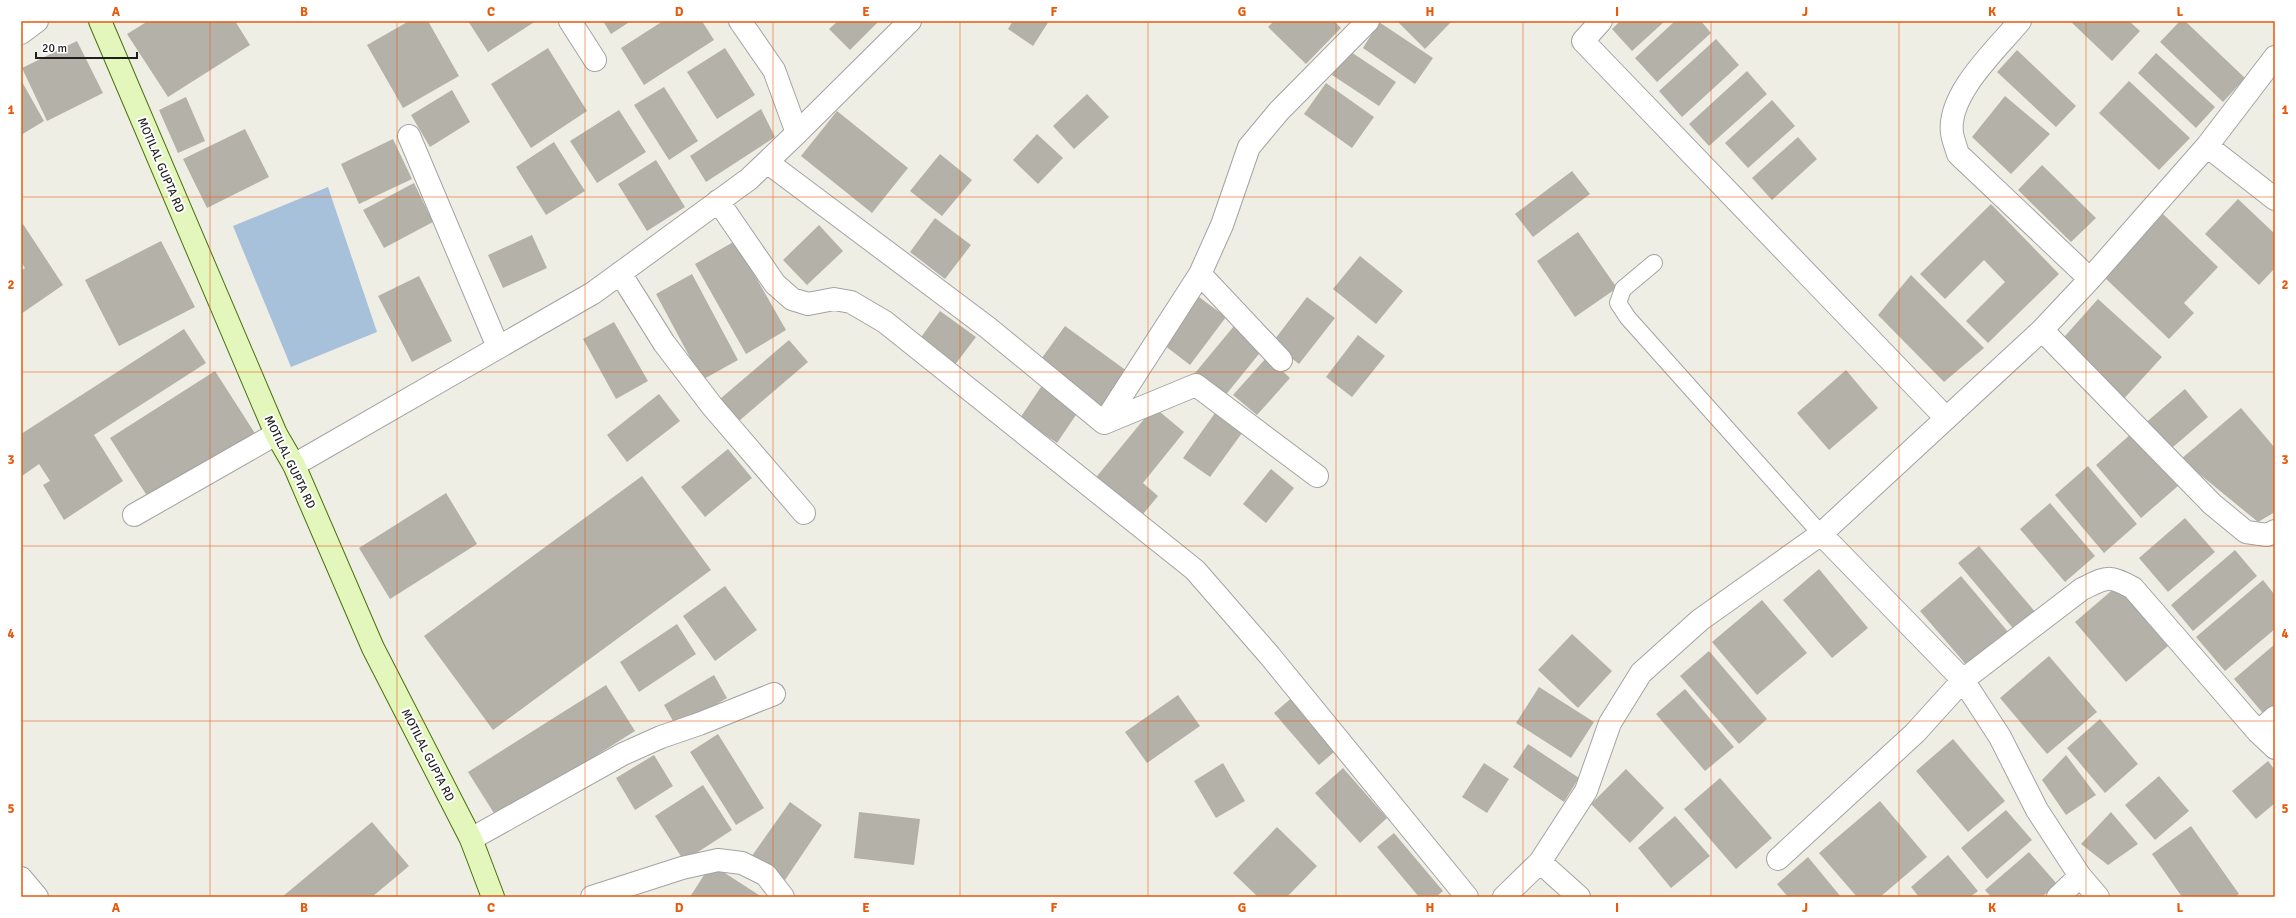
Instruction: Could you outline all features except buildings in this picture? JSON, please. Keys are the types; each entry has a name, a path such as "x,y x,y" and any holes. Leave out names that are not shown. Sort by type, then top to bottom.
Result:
{"street":[{"path":"21,33 37,21"},
{"name":"MOTILAL GUPTA RD","path":"100,21 276,434 294,465 373,648 471,839 492,897"},
{"path":"570,21 595,60"},
{"path":"740,21 774,70 797,132"},
{"path":"294,465 592,293 620,273 749,179 910,21"},
{"path":"1104,423 1200,274 1222,225 1249,147 1279,111 1368,21"},
{"path":"1602,21 1583,40 1946,418"},
{"path":"2020,21 1963,89 1954,111 1952,133 1958,154 2090,279"},
{"path":"1504,897 1540,862 1586,792 1610,723 1641,673 1700,620 1821,534 2042,330 2090,279 2207,146 2275,57"},
{"path":"409,136 498,348"},
{"path":"2207,146 2275,199"},
{"path":"767,162 987,327 1104,423"},
{"path":"718,201 775,284 792,298 808,304 834,299 851,302 885,322 1195,570 1275,662 1467,897"},
{"path":"620,273 664,343 712,406 804,513"},
{"path":"1200,274 1281,360"},
{"path":"2042,330 2212,504 2246,532 2267,535 2275,531"},
{"path":"1104,423 1196,386 1317,476"},
{"path":"134,515 276,434"},
{"path":"1821,534 1963,680 2000,737 2037,810 2080,876 2098,897"},
{"path":"1778,859 1915,734 1963,680 2082,590 2101,580 2114,577 2133,588 2258,732 2275,748"},
{"path":"471,839 623,754 661,737 699,724 774,694"},
{"path":"2258,732 2275,717"},
{"path":"592,897 682,868 718,860 742,863 766,875 783,897"},
{"path":"1540,862 1579,897"},
{"path":"2058,897 2080,876"},
{"path":"21,878 37,897"}],"lane":[{"path":"1654,263 1623,289 1618,304 1628,318 1821,534"}],"water":[{"path":"328,187 377,332 291,367 233,226"}]}
